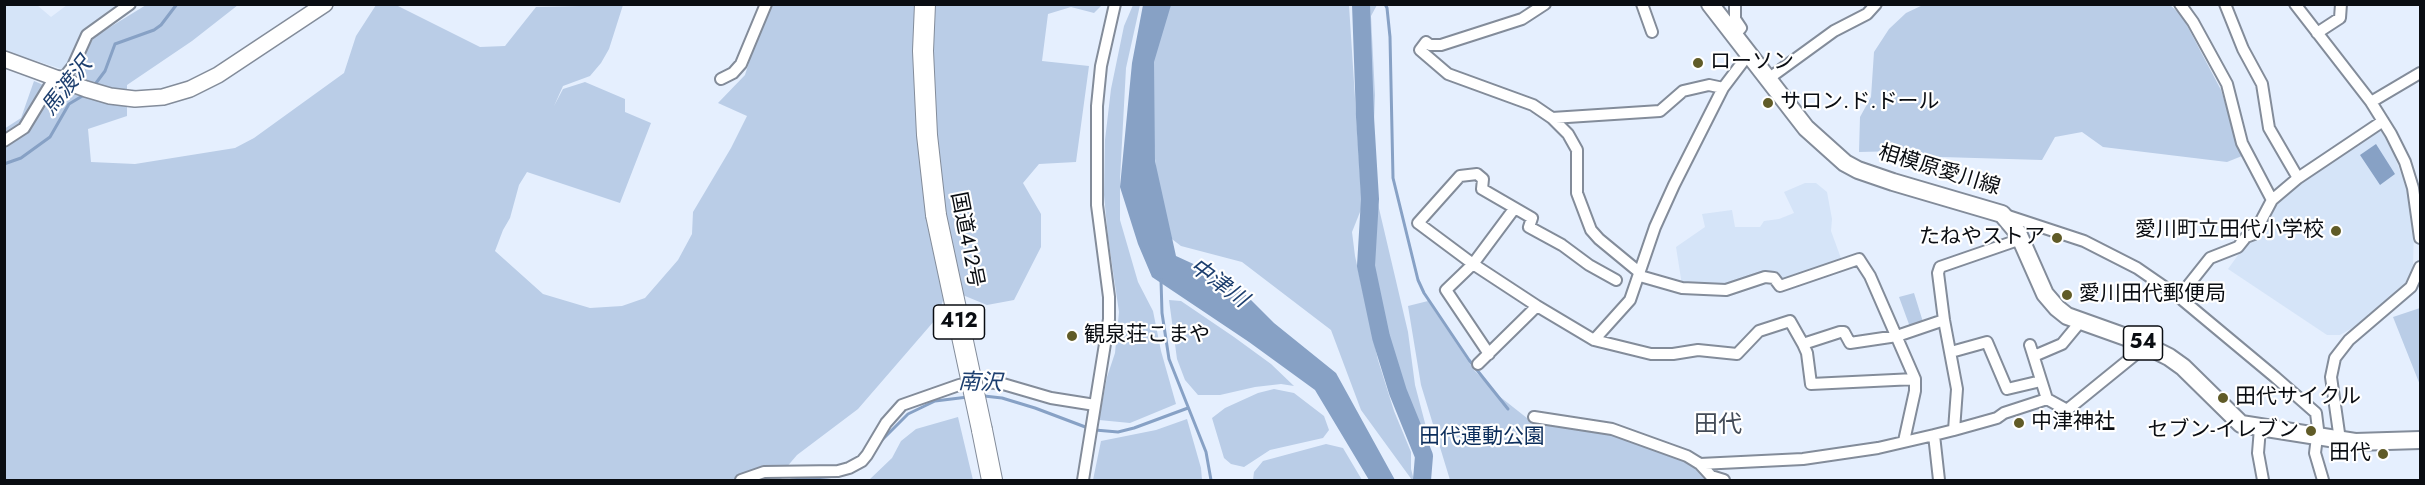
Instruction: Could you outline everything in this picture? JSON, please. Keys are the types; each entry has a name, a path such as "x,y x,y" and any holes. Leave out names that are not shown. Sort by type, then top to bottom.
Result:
{"highway":[{"name":"国道412号","path":"925,4 923,51 928,155 936,215 992,480"}],"main road":[{"name":"相模原愛川線","path":"1710,4 1806,129 1845,163 1893,182 2002,214 2014,226 2021,239 2048,300 2062,313 2147,345 2183,367 2241,424 2316,437"},
{"name":"54","path":"2316,437 2370,444 2421,440"}],"street":[{"path":"4,141 24,128 60,79 73,66 87,35 130,4"},
{"path":"4,59 86,89 125,98 163,97 190,89 218,75 325,4"},
{"path":"721,78 733,73 741,64 766,4"},
{"path":"1083,480 1110,312 1097,205 1098,93 1115,4"},
{"path":"1545,4 1522,19 1441,45 1430,45 1425,42 1420,50 1448,74 1533,105 1552,118 1568,134 1577,150 1576,194 1591,230 1639,274 1682,288 1726,290 1766,277 1774,278 1780,286 1859,259 1862,261 1915,379 1915,391 1904,441"},
{"path":"1642,4 1652,32"},
{"path":"1734,36 1741,28 1735,19 1735,4"},
{"path":"1768,79 1834,32 1867,14 1876,4"},
{"path":"2180,4 2193,22 2227,84 2242,143 2272,200"},
{"path":"2225,4 2243,49 2255,64 2262,84 2269,129 2298,178"},
{"path":"2295,4 2371,102 2400,150 2409,172 2417,204 2421,238"},
{"path":"2316,33 2340,18 2341,4"},
{"path":"1594,340 1630,300 1655,227 1723,88 1748,55"},
{"path":"2371,102 2421,73"},
{"path":"1552,118 1660,111 1683,91 1709,85 1723,88"},
{"path":"2179,297 2210,258 2238,247 2246,237 2254,234 2272,200 2298,178 2383,121"},
{"path":"1616,280 1589,265 1562,244 1529,227 1532,218 1482,189 1483,179 1477,174 1460,176 1418,224 1473,264 1594,340 1651,354 1673,354 1698,350 1737,354 1759,331 1790,321 1807,353 1811,384 1915,379"},
{"path":"1489,354 1446,290 1473,264 1514,209"},
{"path":"2002,214 2094,246 2137,268 2179,297 2314,410 2318,423 2315,453 2323,480"},
{"path":"1954,430 1957,389 1944,320 1938,273 1940,267 2021,239"},
{"path":"2340,440 2331,377 2335,358 2349,340 2411,287 2421,267"},
{"path":"1478,364 1537,306"},
{"path":"1803,344 1840,332 1844,332 1850,343 1897,336 1944,320"},
{"path":"2034,356 2062,344 2081,321"},
{"path":"1951,352 1988,342 2007,389 2041,381"},
{"path":"2030,345 2047,399"},
{"path":"1700,464 1803,459 1878,448 1997,418 2004,413 2047,399 2067,410 2147,345"},
{"path":"741,480 764,472 838,471 849,468 862,461 886,423 902,405 923,396 969,383 979,381 1003,384 1094,409"},
{"path":"1534,417 1612,429 1688,456 1700,464 1711,476 1724,480"},
{"path":"2260,428 2258,453 2263,480"},
{"path":"1934,435 1939,480"}],"shaded area":[{"path":"5,5 37,5 51,17 67,5 123,5 79,41 65,70 5,51"},
{"name":"愛川町立田代小学校","path":"2379,127 2393,152 2409,195 2414,226 2413,268 2404,285 2354,327 2340,335 2327,335 2228,269 2281,195"},
{"path":"1805,183 1816,183 1827,192 1832,219 1831,231 1842,261 1780,281 1727,286 1682,285 1676,247 1705,227 1702,214 1732,210 1735,227 1760,227 1764,221 1779,219 1794,213 1784,192"}],"green space":[{"path":"1925,4 2169,4 2182,16 2221,90 2242,156 2227,162 2103,147 2082,132 2055,137 2042,160 1908,156 1899,151 1859,152 1860,117 1871,97 1874,52 1889,29 1906,13"},
{"path":"146,5 238,5 192,41 127,85 127,116 88,129 91,162 135,164 235,148 254,138 344,73 356,36 376,5 396,5 480,47 505,46 536,7 623,5 609,49 601,63 590,76 563,86 554,106 563,89 585,82 625,99 625,112 651,123 620,203 527,172 519,185 510,218 495,251 543,294 590,308 622,306 645,298 678,260 692,234 693,212 747,116 718,103 745,75 767,5 1102,5 1094,13 1071,7 1048,14 1042,61 1089,66 1076,162 1039,164 1023,183 1041,214 1041,247 1014,300 987,305 948,289 935,320 858,409 797,455 785,469 781,480 5,480 4,129 21,118 34,81 63,93 94,37"},
{"path":"1133,5 1140,5 1126,68 1120,220 1138,282 1153,311 1161,351 1176,404 1130,423 1099,420 1107,377 1115,353 1119,312 1104,195 1105,140 1111,89 1124,26"},
{"path":"1166,5 1349,5 1362,207 1352,232 1355,256 1378,360 1394,411 1411,452 1411,469 1414,480 1361,410 1331,330 1242,262 1181,246 1168,236 1157,184 1152,120 1154,57"},
{"path":"1369,5 1377,5 1371,16 1374,122 1369,121 1366,82 1364,16"},
{"path":"1373,183 1408,332 1415,385 1430,442 1425,446 1401,390 1370,261"},
{"path":"1914,293 1923,322 1910,327 1899,297"},
{"path":"1169,300 1181,301 1234,337 1271,364 1294,386 1281,384 1220,395 1198,395 1185,380 1177,359"},
{"name":"田代運動公園","path":"1428,301 1474,370 1499,396 1532,422 1611,433 1683,458 1705,477 1713,480 1450,480 1421,385 1408,306"},
{"path":"2420,308 2420,385 2393,317"},
{"path":"1274,389 1294,393 1324,416 1329,430 1323,438 1270,450 1244,467 1231,464 1224,458 1212,418 1225,408 1258,393"},
{"path":"958,417 973,480 869,480 892,458 901,441 916,429"},
{"path":"1187,419 1201,468 1202,480 1093,480 1101,441 1156,430"},
{"path":"1326,444 1343,448 1362,480 1253,480 1254,472 1263,461"}],"water":[{"name":"中津川","path":"1143,5 1171,5 1154,62 1155,161 1176,256 1213,273 1242,291 1274,323 1336,373 1395,480 1369,480 1315,390 1249,342 1152,277 1138,244 1120,187 1132,63"},
{"path":"2376,144 2395,174 2380,185 2360,155"}],"waterway":[{"name":"馬渡沢","path":"93,87 105,71 115,44 154,30 161,25 177,4"},
{"path":"1361,4 1370,199 1366,266 1381,337 1398,392 1424,456 1422,480"},
{"path":"1385,4 1390,37 1393,178 1418,280 1424,293 1469,360 1508,409"},
{"name":"馬渡沢","path":"4,164 21,158 50,137 69,104 84,95"},
{"path":"1161,280 1162,313 1169,359 1206,452 1211,480"},
{"name":"南沢","path":"984,396 1002,398 1035,408 1088,428"},
{"name":"南沢","path":"881,441 908,414 935,401 968,397"},
{"name":"南沢","path":"1095,430 1118,432 1188,408"},
{"name":"南沢","path":"791,480 837,476"}],"place":[{"name":"ローソン","path":"1698,63"},
{"name":"サロン.ド.ドール","path":"1768,103"},
{"name":"愛川町立田代小学校","path":"2336,231"},
{"name":"たねやストア","path":"2057,238"},
{"name":"愛川田代郵便局","path":"2067,295"},
{"name":"観泉荘こまや","path":"1072,336"},
{"name":"田代サイクル","path":"2223,398"},
{"name":"中津神社","path":"2019,423"},
{"name":"セブン-イレブン","path":"2311,431"},
{"name":"田代","path":"2383,454"}],"district":[{"name":"田代","path":"1718,426"}]}
